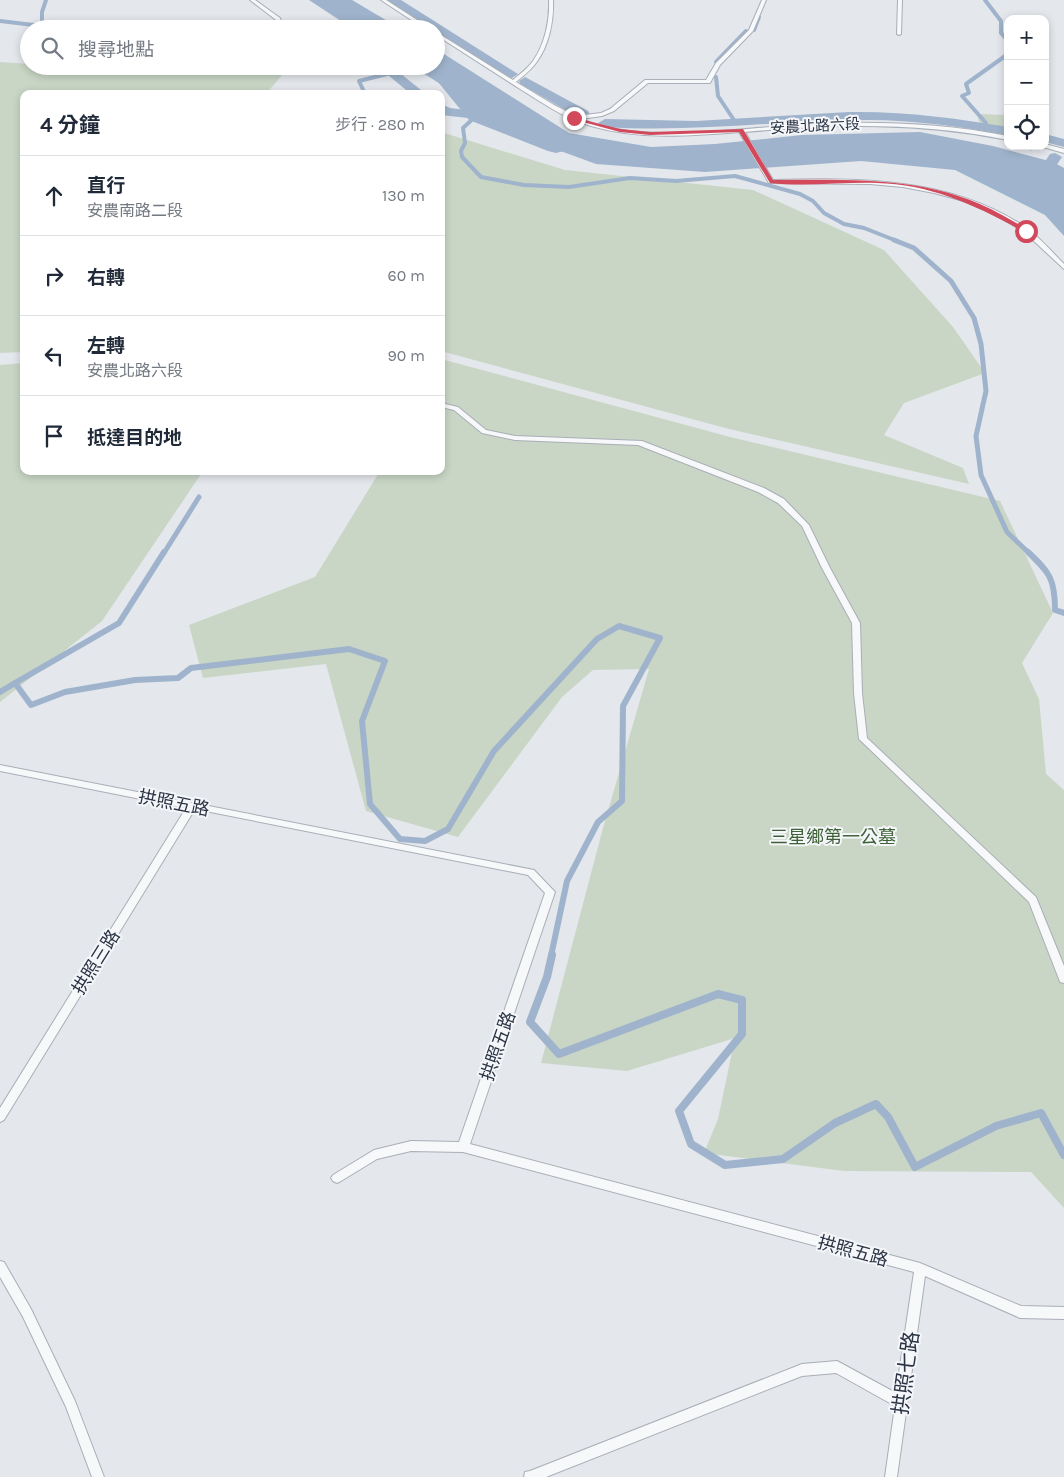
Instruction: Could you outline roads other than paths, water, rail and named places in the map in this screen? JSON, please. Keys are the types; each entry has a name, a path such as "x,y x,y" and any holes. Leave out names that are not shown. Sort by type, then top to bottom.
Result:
{"lane":[{"path":"252,0 278,20"},
{"path":"383,0 415,20"},
{"path":"513,82 528,70 537,59 552,15 551,0"},
{"path":"574,118 602,114 612,110 647,81 708,82 718,64 750,31 764,0"},
{"path":"899,34 900,0"},
{"name":"安農北路六段","path":"445,40 574,118 620,131 650,133 741,130 859,123 922,125 1004,137"},
{"path":"741,130 771,182 879,181 942,192 984,207 1026,231 1064,267"},
{"path":"1049,147 1064,151"},
{"path":"445,406 456,408 484,432 515,438 639,443 761,490 781,501 805,525 856,622 858,693 863,739 1033,900 1064,980"},
{"name":"拱照五路","path":"0,768 531,872 550,892 463,1147 920,1268 1020,1312 1064,1313"},
{"name":"拱照三路","path":"0,1117 192,806"},
{"path":"337,1178 374,1155 411,1146 463,1147"},
{"path":"0,1266 27,1313 71,1405 98,1477"},
{"name":"拱照七路","path":"891,1477 920,1268"},
{"path":"530,1477 802,1370 838,1367 902,1403"}],"water":[{"path":"309,0 352,0 386,20 339,20"},
{"path":"445,55 569,133 651,147 715,144 802,135 920,132 993,146 1053,162 1064,168 1064,236 1045,215 955,170 861,161 705,172 596,164 525,138 426,75 445,75"}],"waterway":[{"path":"42,20 42,12 46,0"},
{"path":"393,0 425,20"},
{"path":"985,0 1001,21 1001,33 1004,36"},
{"path":"754,30 759,17"},
{"path":"0,21 20,23"},
{"path":"716,62 746,31"},
{"path":"445,32 512,74"},
{"path":"984,127 986,123 962,96 969,93 966,84 1004,57"},
{"path":"363,90 359,81 383,75"},
{"path":"395,75 415,90"},
{"path":"444,75 477,115 556,146"},
{"path":"716,77 718,96 736,123"},
{"path":"525,81 583,114"},
{"path":"445,111 477,115"},
{"path":"477,115 463,128 465,143 461,151 462,157 481,177 524,185 569,187 630,178 676,181 735,176 800,194 813,201 824,213 844,224 864,228 897,241"},
{"path":"605,123 666,126 727,124 818,117 888,116 928,119 1004,130"},
{"path":"1049,139 1064,143"},
{"path":"1038,182 1055,157"},
{"path":"894,240 914,248 951,281 974,318 981,344 986,391 976,436 981,475 1007,532 1029,553"},
{"path":"164,553 199,497"},
{"path":"15,683 119,623 164,552"},
{"path":"1029,553 1049,576 1054,590 1055,610 1064,613"},
{"path":"15,683 31,705 65,692 135,680 178,678 191,668 349,649 385,661 362,721 370,804 400,839 425,841 448,829 494,751 597,639 619,626 660,638 623,706 622,801 598,822 567,881 551,956"},
{"path":"0,692 15,683"},
{"path":"552,955 547,977 530,1022 559,1054 718,994 742,1000 742,1034 679,1111 691,1144 725,1165 783,1159 835,1123 876,1104 888,1117 915,1167 996,1126 1041,1113 1064,1155"}],"park label":[{"name":"三星鄉第一公墓","path":"833,837"}]}
